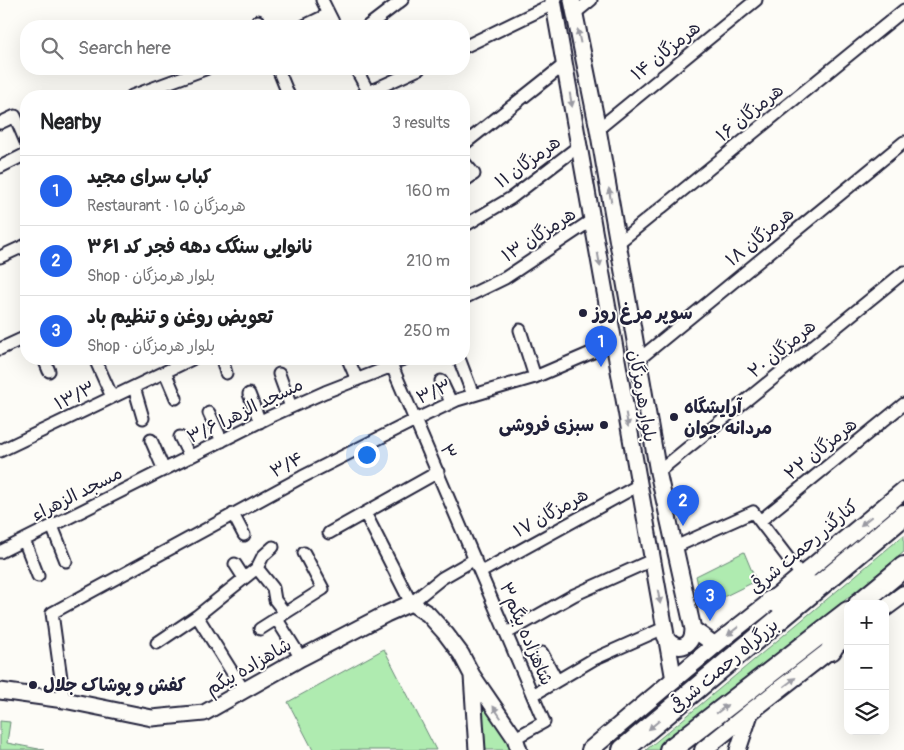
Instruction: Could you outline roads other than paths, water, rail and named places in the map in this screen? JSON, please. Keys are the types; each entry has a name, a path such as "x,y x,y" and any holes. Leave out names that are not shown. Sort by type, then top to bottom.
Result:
{"highway":[{"name":"بزرگراه رحمت شرقی","path":"623,750 904,515"},
{"path":"864,600 904,567"},
{"path":"771,601 825,582"},
{"name":"بزرگراه رحمت شرقی","path":"670,750 844,615"},
{"path":"831,650 844,626"}],"main road":[{"name":"کنارگذر رحمت شرقی","path":"590,750 904,490"},
{"path":"889,605 904,594"},
{"path":"703,750 844,640"}],"street":[{"path":"322,0 332,20"},
{"path":"376,20 402,0"},
{"path":"573,7 591,0"},
{"name":"هرمزگان ۱۴","path":"598,129 756,0"},
{"path":"470,44 553,2"},
{"name":"بلوار هرمزگان","path":"553,2 674,680"},
{"name":"بلوار هرمزگان","path":"573,7 598,129 658,472 693,629"},
{"name":"هرمزگان ۱۶","path":"618,243 904,10"},
{"path":"316,20 329,14"},
{"path":"470,139 565,64"},
{"path":"148,90 189,75"},
{"path":"280,75 287,90"},
{"path":"358,75 362,90"},
{"path":"375,90 406,75"},
{"path":"0,123 15,116 20,126"},
{"name":"هرمزگان ۱۸","path":"638,360 904,142"},
{"name":"هرمزگان ۱۱","path":"470,222 511,198 579,146"},
{"path":"0,167 20,157"},
{"name":"هرمزگان ۱۳","path":"470,295 505,278 592,220"},
{"path":"0,257 20,248"},
{"name":"هرمزگان ۲۰","path":"658,472 904,272"},
{"path":"520,330 535,377"},
{"path":"0,349 20,340"},
{"name":"۳/۳","path":"415,420 451,402 535,377 614,343"},
{"path":"47,365 50,371"},
{"path":"98,365 112,397"},
{"name":"۱۳/۳","path":"0,451 180,365"},
{"path":"224,365 226,373"},
{"path":"351,365 357,380"},
{"name":"مسجد الزهرا ۳/۶","path":"144,480 291,407 357,380 386,365"},
{"name":"۳","path":"391,365 475,559"},
{"path":"462,365 473,395"},
{"path":"165,372 176,398"},
{"path":"279,374 291,407"},
{"path":"441,381 451,402"},
{"path":"134,387 143,418"},
{"path":"249,394 260,422"},
{"name":"هرمزگان ۲۲","path":"675,547 757,516 904,404"},
{"path":"209,413 222,441"},
{"name":"۳/۴","path":"64,700 52,613 302,477 415,420"},
{"path":"180,437 190,457"},
{"path":"151,440 164,470"},
{"path":"329,533 438,472"},
{"name":"مسجد الزهراء","path":"0,552 144,480"},
{"name":"هرمزگان ۱۷","path":"481,572 639,485"},
{"path":"365,513 411,603 428,614 446,634 461,654 472,675 517,744"},
{"path":"234,514 244,535"},
{"path":"757,516 801,575"},
{"path":"52,526 66,560"},
{"path":"24,540 38,576"},
{"path":"157,643 197,616 257,568 262,556 273,547"},
{"path":"260,628 323,589 304,553"},
{"path":"411,603 442,578 475,559"},
{"name":"۳شاهزاده بیگم","path":"475,559 544,722 517,744"},
{"path":"507,633 574,595 652,560"},
{"path":"235,564 244,578"},
{"path":"257,568 273,588 274,600 280,616 301,658"},
{"name":"شاهزاده بیگم","path":"0,691 64,700 152,718 204,713 301,658 411,603"},
{"path":"197,616 244,691"},
{"path":"533,695 594,659 665,632 669,642 675,646 682,646 689,643 693,637 693,629"},
{"path":"693,629 715,645"},
{"path":"542,653 557,681"},
{"path":"472,675 477,750"},
{"path":"738,750 751,711"}],"place":[{"name":"سوپر مرغ روز","path":"583,313"},
{"name":"کباب سرای مجید","path":"601,367"},
{"name":"آرایشگاه مردانه جوان","path":"674,417"},
{"name":"سبزی فروشی","path":"604,425"},
{"name":"نانوایی سنگک دهه فجر کد ۳۶۱","path":"683,526"},
{"name":"تعویض روغن و تنظیم باد","path":"710,621"},
{"name":"کفش و پوشاک جلال","path":"33,685"}]}
